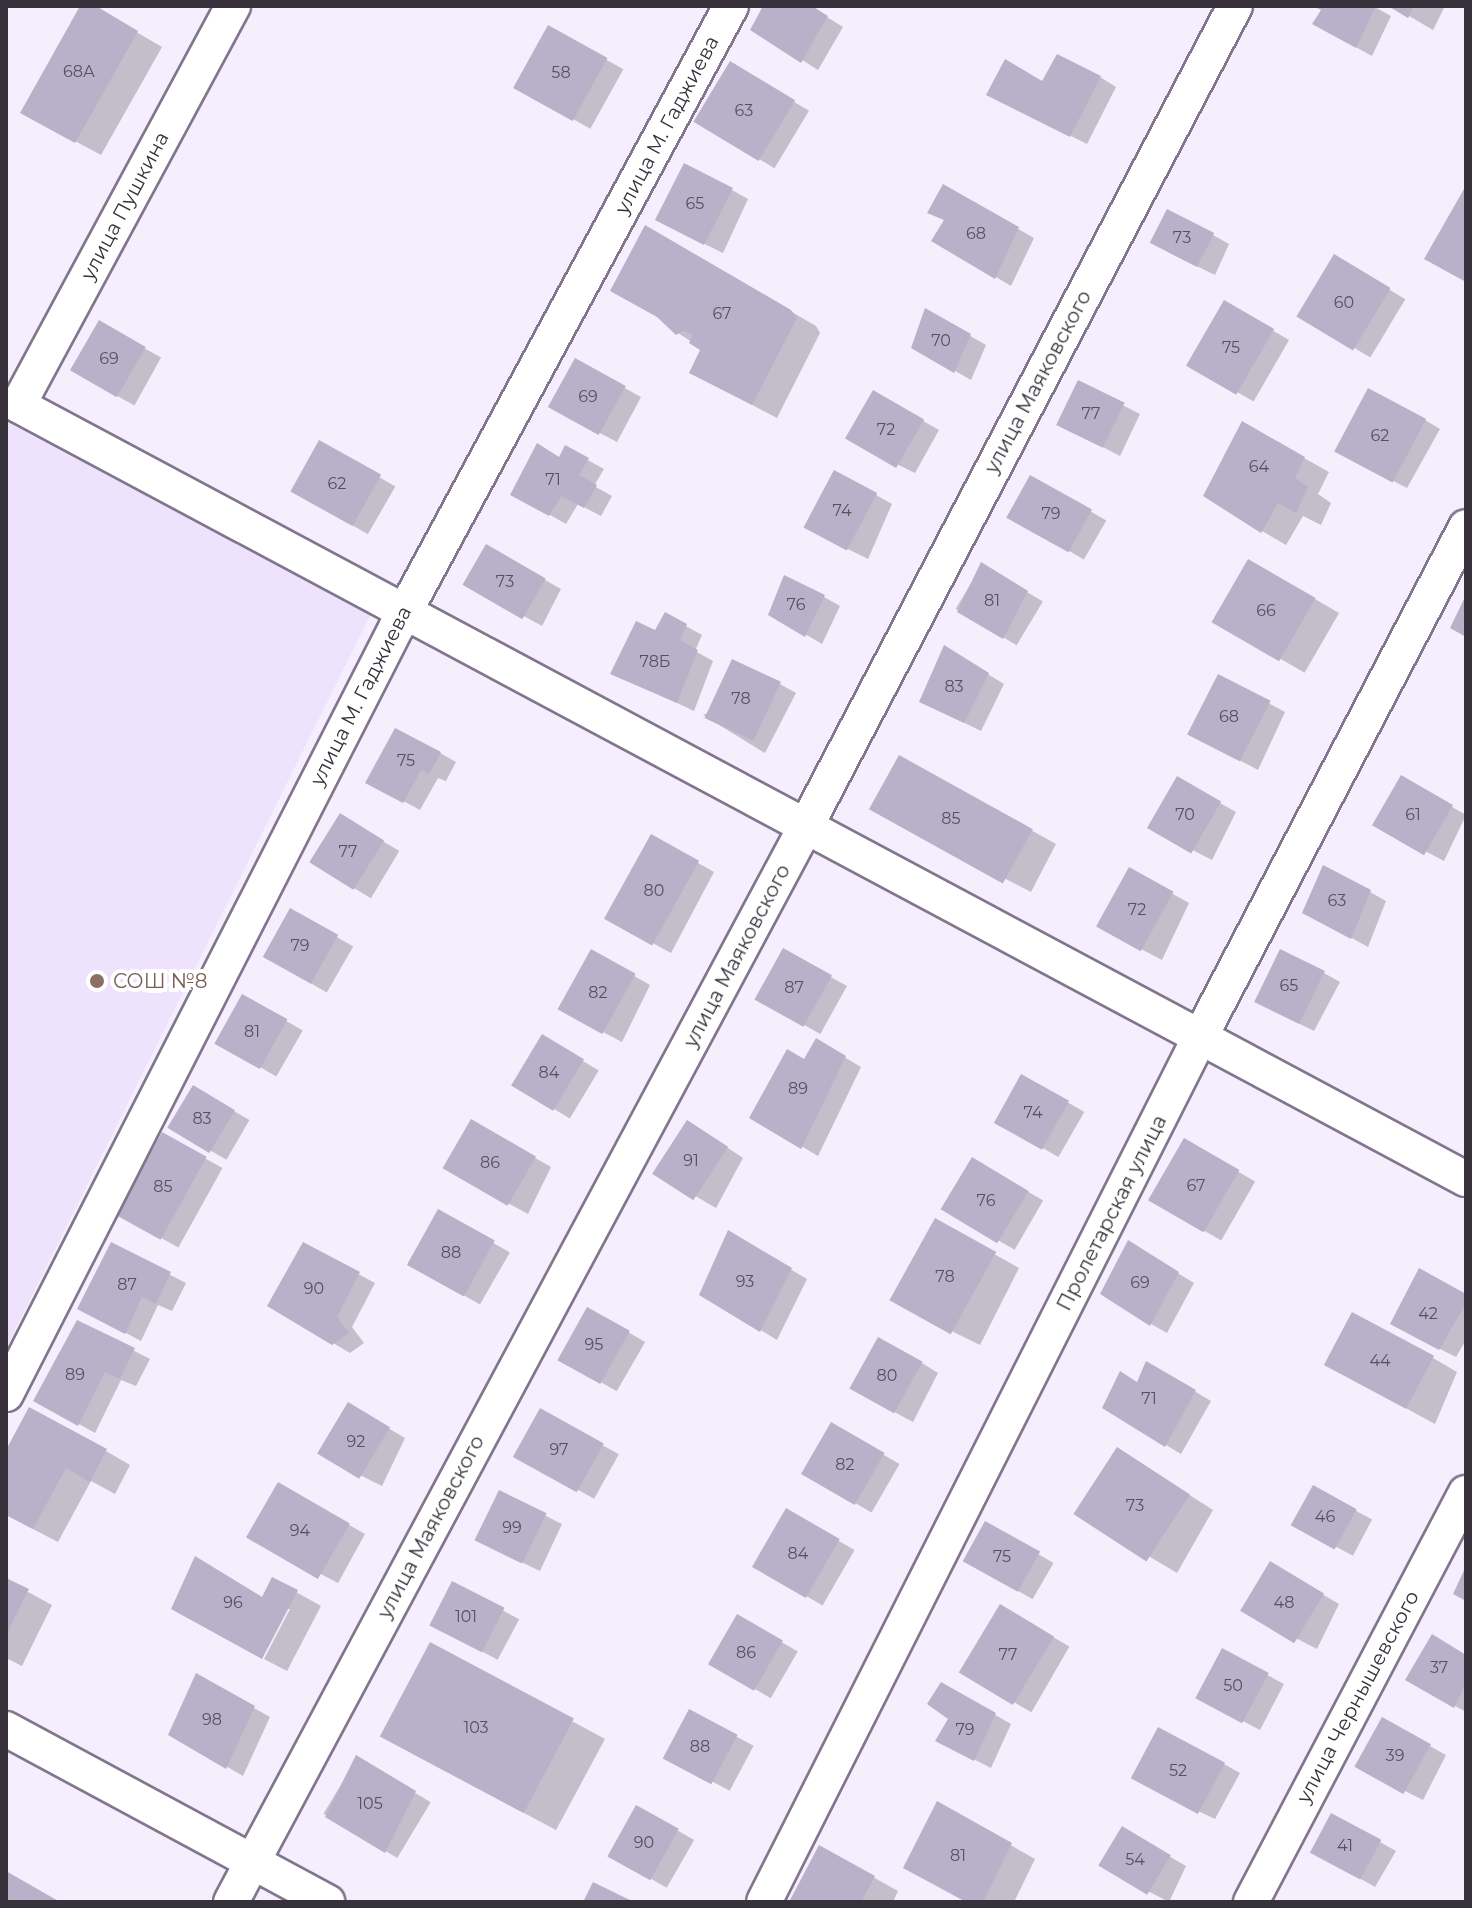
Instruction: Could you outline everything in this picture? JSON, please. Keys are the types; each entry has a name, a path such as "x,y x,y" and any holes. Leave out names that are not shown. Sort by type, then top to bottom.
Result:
{"street":[{"name":"улица Пушкина","path":"233,6 18,405 404,612"},
{"name":"улица М. Гаджиева","path":"6,1394 404,612 731,6"},
{"name":"улица Маяковского","path":"231,1902 806,826 1235,6"},
{"name":"Пролетарская улица","path":"764,1902 1200,1037 1466,527"},
{"path":"404,612 1466,1179"},
{"name":"улица Чернышевского","path":"1251,1902 1466,1493"},
{"path":"6,1729 327,1902"}],"shaded area":[{"name":"СОШ №8","path":"6,422 371,614 6,1348"}],"building":[{"path":"80,6 96,6 138,31 75,143 20,113"},
{"path":"763,6 812,6 828,16 801,63 750,30"},
{"path":"1313,6 1376,6 1356,48 1312,24 1321,10"},
{"path":"1388,6 1414,6 1408,18"},
{"path":"548,25 607,58 573,121 513,88"},
{"path":"1057,54 1101,76 1070,137 986,95 1005,59 1042,81"},
{"path":"730,61 795,100 759,161 693,122"},
{"path":"684,163 733,188 704,245 655,220"},
{"path":"943,184 1019,227 995,279 931,241 944,220 927,213"},
{"path":"1464,189 1466,191 1466,282 1424,259"},
{"path":"1167,209 1214,233 1197,267 1150,243"},
{"path":"645,225 791,310 797,318 752,405 689,373 700,350 689,343 693,334 683,331 676,335 657,317 610,291"},
{"path":"1334,254 1391,288 1353,351 1296,317"},
{"path":"1224,300 1274,329 1236,395 1186,366"},
{"path":"925,308 971,334 954,373 911,348"},
{"path":"99,320 146,347 117,397 70,370"},
{"path":"575,358 626,386 599,435 548,407"},
{"path":"1078,380 1125,403 1103,448 1056,425"},
{"path":"1368,388 1426,419 1392,483 1334,452"},
{"path":"873,390 924,419 896,468 845,438"},
{"path":"1242,421 1305,457 1295,478 1308,487 1296,513 1278,503 1261,533 1203,496"},
{"path":"319,440 381,474 352,526 290,492"},
{"path":"537,443 559,457 565,445 589,458 579,475 597,485 584,508 561,496 549,516 510,495"},
{"path":"834,470 877,493 847,550 803,527"},
{"path":"1030,475 1092,509 1068,552 1006,518"},
{"path":"486,544 546,578 522,619 462,585"},
{"path":"1248,559 1316,598 1279,661 1212,622"},
{"path":"981,562 1028,591 1003,639 957,612"},
{"path":"784,575 825,595 805,637 768,615"},
{"path":"1466,595 1466,637 1450,628"},
{"path":"665,612 687,624 680,640 698,650 677,703 610,674 636,621 655,630"},
{"path":"944,645 989,673 964,723 919,702"},
{"path":"732,659 781,682 753,741 705,718"},
{"path":"1218,674 1271,701 1240,761 1187,735"},
{"path":"395,728 441,752 429,774 421,770 403,803 365,783"},
{"path":"899,755 1033,829 1003,883 869,809"},
{"path":"1401,775 1453,805 1424,855 1372,825"},
{"path":"1177,776 1221,801 1191,853 1147,828"},
{"path":"340,813 384,841 353,890 309,862"},
{"path":"651,834 699,861 652,946 604,919"},
{"path":"1323,865 1371,890 1351,939 1302,913"},
{"path":"1129,867 1174,892 1141,951 1096,926"},
{"path":"290,908 338,935 311,984 263,957"},
{"path":"783,948 832,975 803,1027 754,1000"},
{"path":"591,949 636,974 602,1034 558,1009"},
{"path":"1280,949 1325,971 1299,1024 1254,1002"},
{"path":"242,994 287,1019 260,1069 214,1044"},
{"path":"542,1034 584,1059 553,1111 511,1085"},
{"path":"816,1038 846,1056 801,1149 749,1118 787,1049 804,1059"},
{"path":"1021,1074 1069,1101 1042,1150 994,1123"},
{"path":"193,1085 235,1110 209,1153 167,1128"},
{"path":"471,1119 536,1156 507,1206 443,1168"},
{"path":"687,1120 728,1147 693,1200 652,1174"},
{"path":"162,1132 207,1157 161,1240 116,1215"},
{"path":"1184,1138 1239,1170 1203,1232 1148,1200"},
{"path":"972,1157 1029,1191 997,1243 941,1209"},
{"path":"438,1209 495,1241 464,1296 407,1265"},
{"path":"935,1218 996,1252 951,1334 889,1300"},
{"path":"728,1230 792,1268 760,1332 699,1295"},
{"path":"1128,1240 1179,1272 1150,1326 1100,1294"},
{"path":"111,1242 171,1272 156,1304 142,1297 125,1334 77,1309"},
{"path":"303,1242 360,1272 337,1317 349,1333 332,1345 267,1306"},
{"path":"1419,1268 1466,1294 1466,1303 1439,1350 1390,1324"},
{"path":"587,1307 630,1331 600,1384 557,1360"},
{"path":"1352,1312 1434,1356 1406,1409 1324,1365"},
{"path":"77,1320 135,1348 120,1379 105,1372 78,1426 33,1401"},
{"path":"878,1337 923,1362 894,1413 849,1389"},
{"path":"1146,1361 1196,1390 1165,1447 1102,1408 1120,1371 1137,1382"},
{"path":"348,1402 390,1427 359,1479 317,1453"},
{"path":"29,1407 107,1449 90,1482 66,1468 33,1529 6,1515 6,1450"},
{"path":"540,1408 604,1443 577,1492 513,1457"},
{"path":"831,1422 885,1453 855,1505 801,1474"},
{"path":"1117,1447 1190,1494 1146,1561 1073,1514"},
{"path":"278,1482 350,1524 318,1579 246,1537"},
{"path":"1313,1485 1357,1509 1334,1549 1291,1525"},
{"path":"499,1490 547,1513 522,1564 474,1540"},
{"path":"786,1508 840,1539 806,1598 752,1567"},
{"path":"985,1521 1040,1552 1018,1592 963,1561"},
{"path":"195,1556 262,1597 272,1577 298,1590 262,1659 171,1609"},
{"path":"1270,1561 1324,1593 1294,1643 1240,1611"},
{"path":"1466,1566 1466,1601 1453,1594"},
{"path":"6,1578 29,1589 6,1635"},
{"path":"452,1581 505,1608 482,1652 429,1626"},
{"path":"1000,1604 1054,1636 1013,1705 959,1673"},
{"path":"737,1614 783,1640 754,1691 708,1664"},
{"path":"1432,1634 1466,1655 1466,1683 1454,1708 1405,1680"},
{"path":"430,1642 574,1719 524,1813 380,1736"},
{"path":"1222,1648 1269,1673 1242,1723 1195,1698"},
{"path":"196,1673 255,1706 226,1769 168,1735"},
{"path":"941,1682 996,1713 974,1761 935,1741 948,1719 927,1704"},
{"path":"689,1709 738,1735 711,1784 663,1758"},
{"path":"1382,1717 1431,1744 1403,1794 1354,1767"},
{"path":"1158,1727 1225,1763 1198,1814 1131,1778"},
{"path":"356,1755 416,1791 385,1853 325,1817"},
{"path":"937,1801 1012,1843 983,1902 966,1902 903,1868"},
{"path":"636,1805 679,1829 650,1880 607,1857"},
{"path":"1331,1813 1381,1840 1360,1879 1310,1853"},
{"path":"1122,1826 1171,1855 1147,1895 1098,1865"},
{"path":"819,1845 875,1876 861,1902 789,1902"},
{"path":"6,1871 60,1902 6,1902"},
{"path":"593,1882 634,1902 583,1902"}],"place":[{"name":"СОШ №8","path":"97,981"}]}
